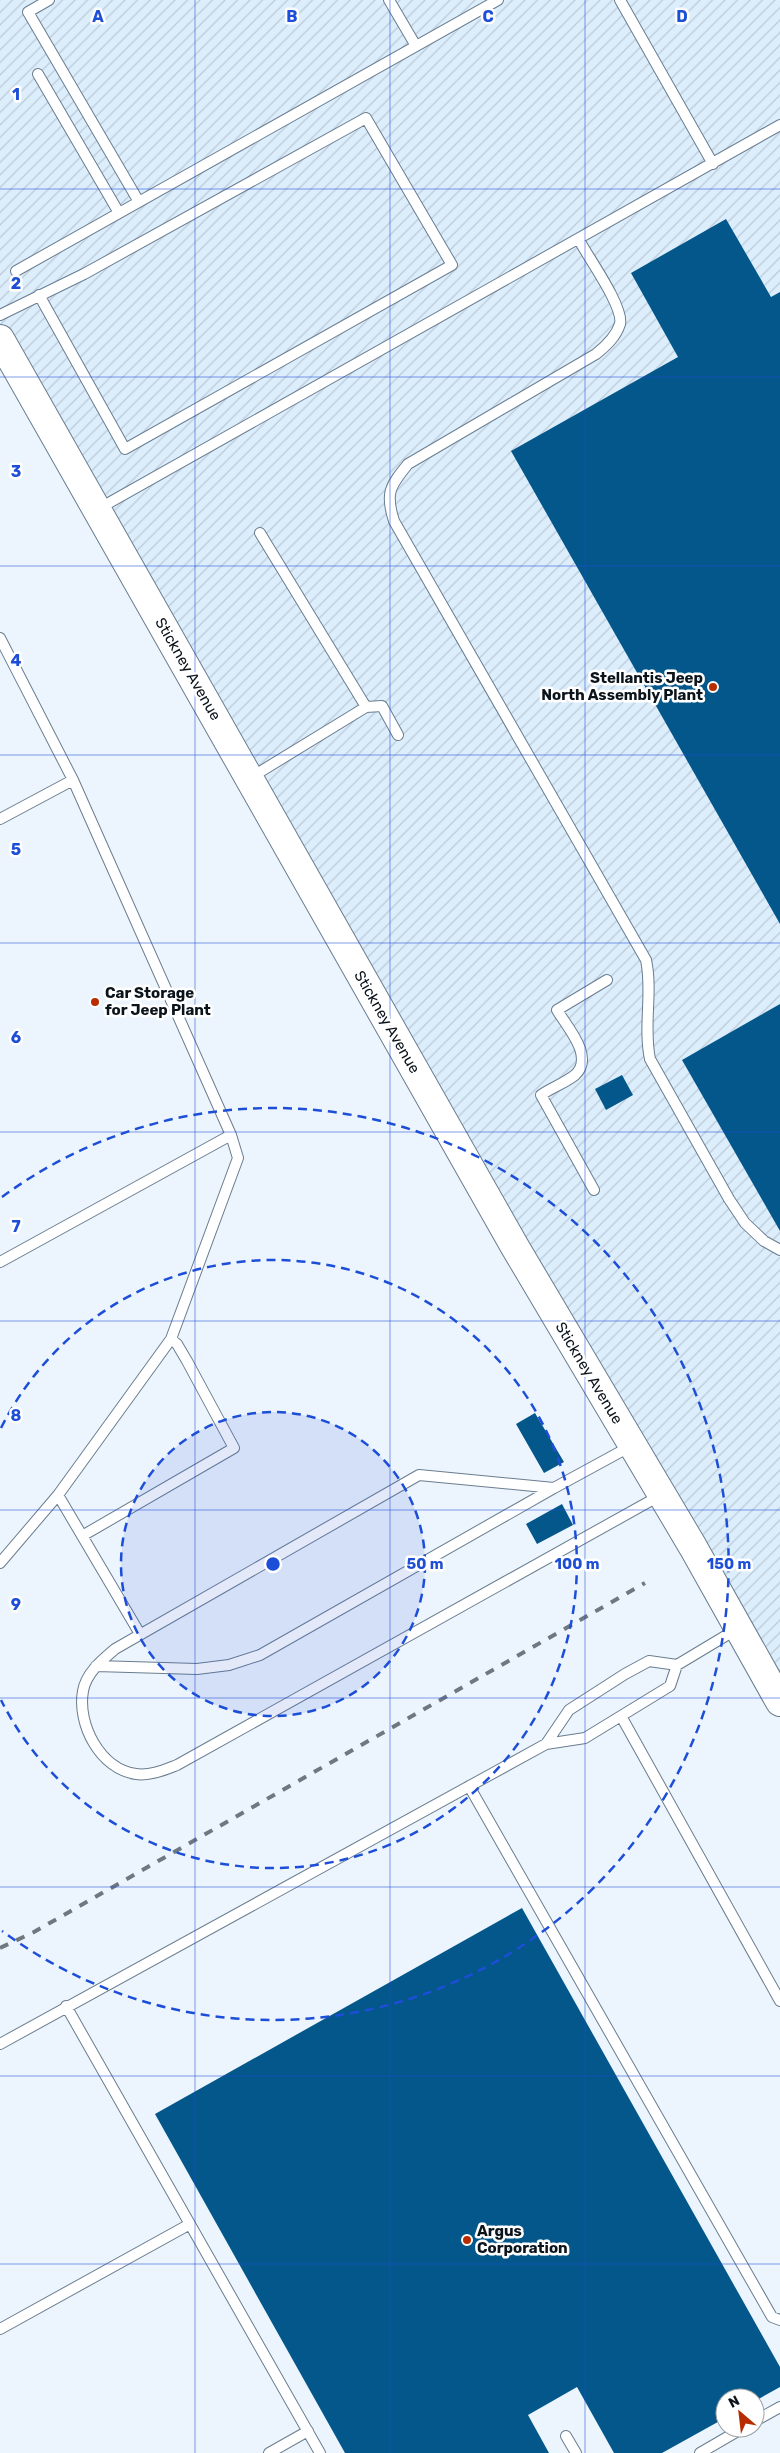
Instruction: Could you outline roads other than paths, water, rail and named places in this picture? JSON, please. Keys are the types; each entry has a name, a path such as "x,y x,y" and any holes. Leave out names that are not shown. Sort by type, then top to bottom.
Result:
{"street":[{"name":"Stickney Avenue","path":"0,339 535,1281 662,1495 780,1702"}],"lane":[{"path":"49,0 28,12 139,202"},
{"path":"389,0 416,46"},
{"path":"16,271 498,0"},
{"path":"620,0 713,164"},
{"path":"38,74 119,213"},
{"path":"0,316 39,295 84,274 366,118 452,265 125,449 39,295"},
{"path":"97,510 780,125"},
{"path":"579,240 617,307 620,323 611,342 596,354 408,464 394,480 388,502 394,521 646,960 649,973 647,1046 650,1059 729,1199 745,1223 764,1241 780,1250"},
{"path":"260,533 366,707"},
{"path":"0,638 73,780 232,1135 238,1158 171,1339 58,1495 0,1563"},
{"path":"250,778 366,707 382,706 398,735"},
{"path":"0,819 73,780"},
{"path":"594,1190 541,1095 575,1075 581,1066 583,1056 579,1045 557,1010 607,980"},
{"path":"0,1262 232,1135"},
{"path":"82,1536 234,1448 187,1360 177,1344 171,1339"},
{"path":"96,1666 197,1669 229,1665 260,1655 632,1445"},
{"path":"554,1488 419,1475 140,1634 96,1666 83,1690 82,1719 93,1742 106,1759 118,1768 136,1774 156,1773 177,1765 662,1495"},
{"path":"58,1495 140,1634"},
{"path":"546,1744 568,1710 625,1674 649,1661 677,1665 739,1628"},
{"path":"0,2044 66,2006 546,1744 585,1738 670,1686 677,1665"},
{"path":"621,1716 780,2001"},
{"path":"469,1786 772,2317 780,2320"},
{"path":"66,2006 320,2453"},
{"path":"0,2329 190,2224"},
{"path":"765,2415 780,2407"},
{"path":"269,2453 308,2431"},
{"path":"566,2436 576,2453"},
{"path":"700,2453 726,2438"}],"railway":[{"path":"0,1948 34,1932 645,1583"}],"place":[{"name":"Stellantis Jeep North Assembly Plant","path":"713,687"},
{"name":"Car Storage for Jeep Plant","path":"95,1002"},
{"name":"Argus Corporation","path":"467,2240"}]}
